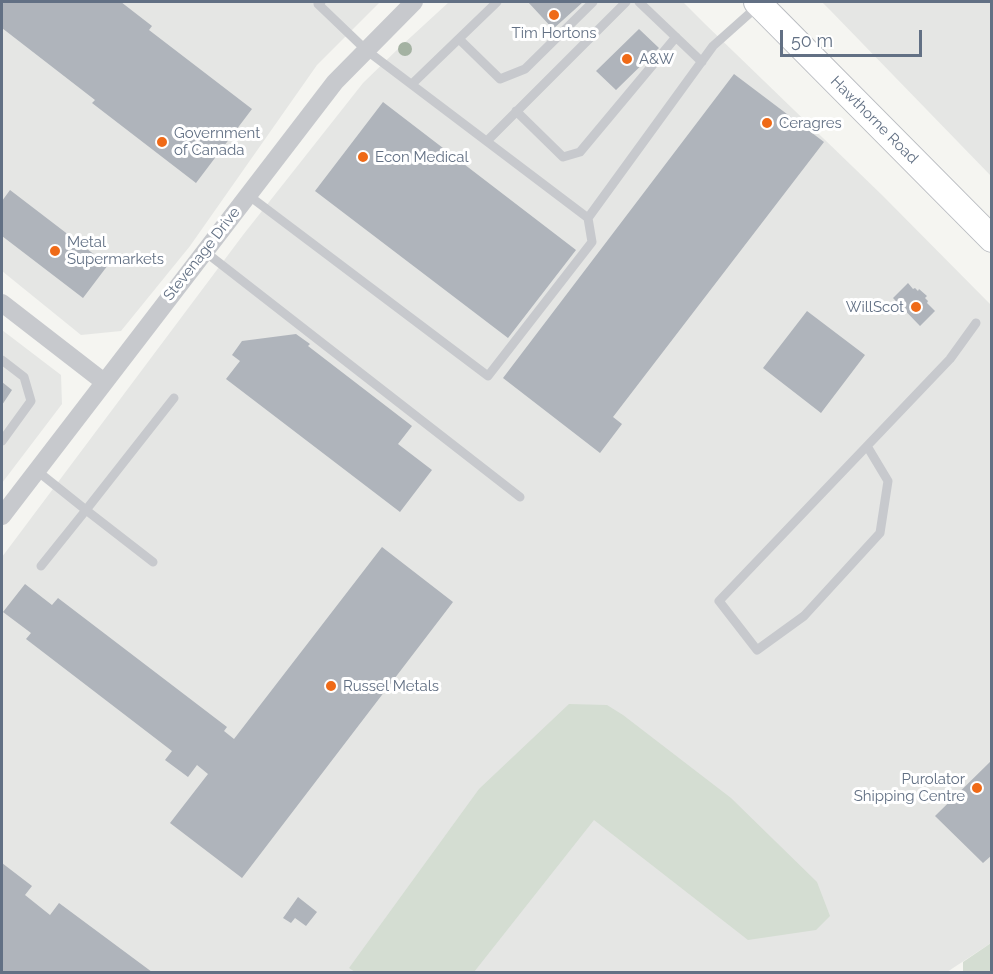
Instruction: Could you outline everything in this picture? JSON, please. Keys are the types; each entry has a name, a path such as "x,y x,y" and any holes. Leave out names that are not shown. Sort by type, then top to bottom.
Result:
{"main road":[{"name":"Hawthorne Road","path":"758,3 992,239"}],"street":[{"name":"Stevenage Drive","path":"2,516 335,82 414,2"},
{"path":"2,303 104,382"}],"lane":[{"path":"248,195 488,376 592,242 588,218 366,50 318,4 321,2"},
{"path":"412,84 497,2"},
{"path":"459,39 500,79 525,69 593,2"},
{"path":"487,141 626,2"},
{"path":"639,2 702,62"},
{"path":"588,218 713,46 758,3"},
{"path":"516,111 563,157 580,152 676,38"},
{"path":"204,251 520,497"},
{"path":"867,446 888,481 880,533 804,616 757,650 719,601 950,359 976,323"},
{"path":"2,360 24,377 31,401 2,441"},
{"path":"41,566 174,398"},
{"path":"36,470 153,562"}],"shaded area":[{"path":"2,2 380,2 317,65 190,246 121,331 81,335 2,271"},
{"path":"449,2 683,2 882,195 991,305 991,943 947,972 2,972 2,557 243,235 363,83"},
{"path":"822,2 991,2 991,176 829,9"},
{"path":"2,330 61,375 62,404 2,483"},
{"path":"569,704 607,705 731,798 817,882 830,916 816,930 748,940 594,820 474,972 355,972 349,968 479,789"},
{"path":"991,943 991,972 963,972 963,962"}],"building":[{"path":"4,2 121,2 152,26 149,30 252,109 196,183 92,103 95,100 2,28"},
{"name":"Tim Hortons","path":"528,2 583,2 553,29"},
{"name":"A&W","path":"639,29 659,48 616,90 596,71"},
{"path":"734,74 824,142 613,417 622,424 600,453 503,378"},
{"path":"383,102 576,250 508,338 315,191"},
{"name":"Metal Supermarkets","path":"10,190 108,265 83,298 2,236 2,201"},
{"name":"WillScot","path":"908,283 913,289 918,291 919,289 927,296 925,298 927,303 935,311 920,326 893,298"},
{"path":"807,311 865,355 821,413 763,368"},
{"path":"296,334 310,344 308,346 412,426 398,444 432,470 400,512 226,379 240,361 232,355 242,341"},
{"path":"2,382 12,390 2,405"},
{"name":"Russel Metals","path":"382,547 453,602 242,878 170,823 208,774 197,765 188,777 165,760 172,751 26,639 31,633 3,612 25,584 52,605 58,598 227,727 224,731 234,739"},
{"name":"Purolator Shipping Centre","path":"992,760 992,855 983,863 935,816"},
{"path":"2,863 32,886 25,895 50,915 59,903 152,972 2,972"},
{"path":"298,897 317,912 306,926 295,918 291,923 283,918"}],"place":[{"name":"Tim Hortons","path":"554,15"},
{"name":"A&W","path":"627,59"},
{"name":"Ceragres","path":"767,123"},
{"name":"Government of Canada","path":"162,142"},
{"name":"Econ Medical","path":"363,157"},
{"name":"Metal Supermarkets","path":"55,251"},
{"name":"WillScot","path":"916,307"},
{"name":"Russel Metals","path":"331,686"},
{"name":"Purolator Shipping Centre","path":"977,788"}]}
